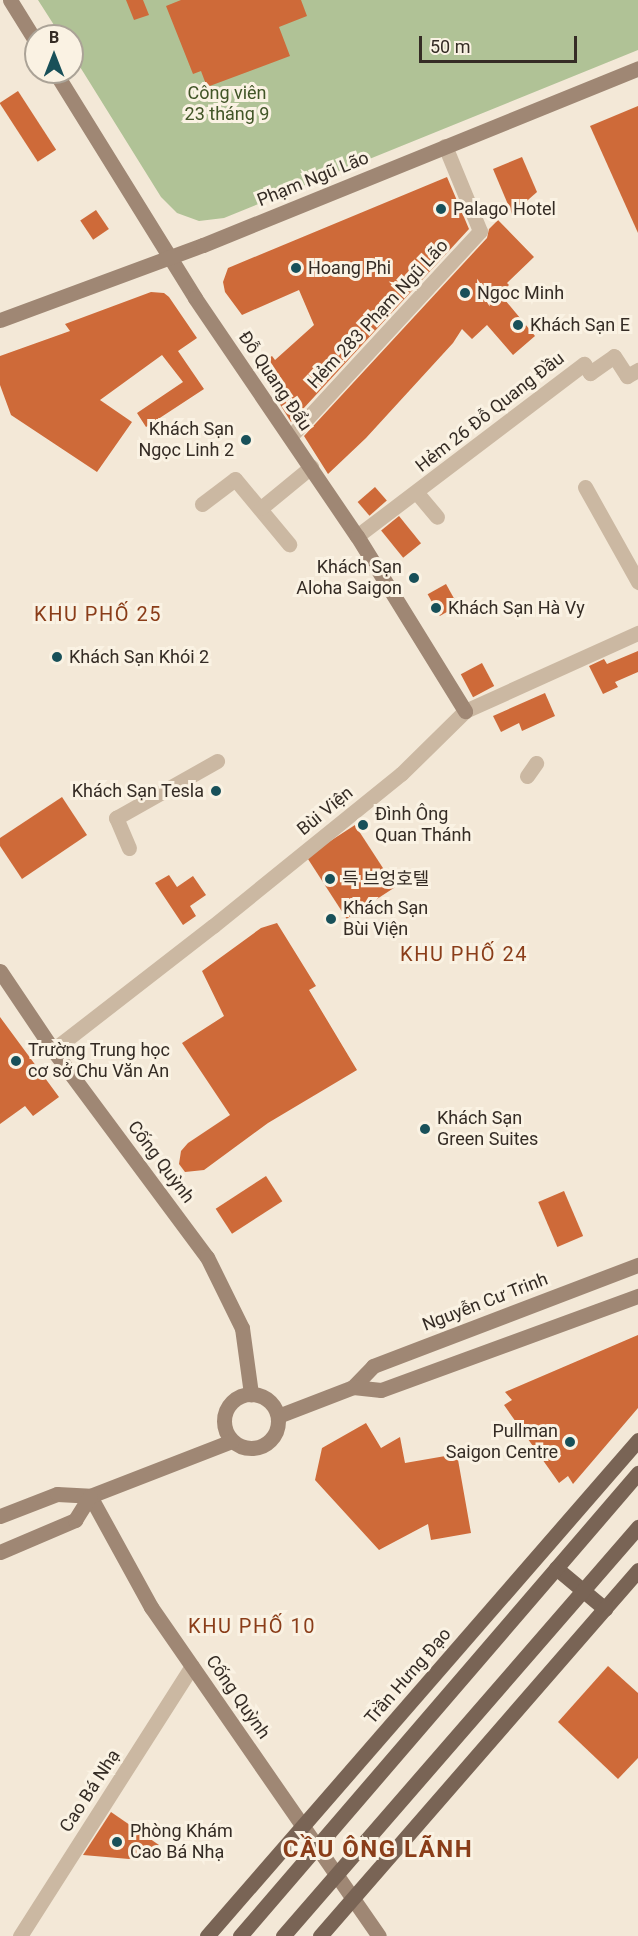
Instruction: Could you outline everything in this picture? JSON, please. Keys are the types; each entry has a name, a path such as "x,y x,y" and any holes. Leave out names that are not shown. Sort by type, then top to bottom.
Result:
{"main road":[{"name":"Trần Hưng Đạo","path":"207,1936 638,1440"},
{"path":"624,1457 638,1468"},
{"path":"240,1936 638,1473"},
{"path":"577,1511 593,1525"},
{"path":"283,1936 638,1527"},
{"path":"556,1568 604,1609"},
{"path":"320,1936 638,1570"},
{"path":"451,1656 468,1671"},
{"path":"504,1684 525,1701"},
{"path":"383,1734 402,1749"},
{"path":"410,1792 431,1810"}],"street":[{"path":"10,0 25,24"},
{"name":"Phạm Ngũ Lão","path":"0,320 169,258 638,68"},
{"name":"Ðỗ Quang Ðẩu","path":"62,84 169,258 357,536 465,711"},
{"name":"Hẻm 283 Phạm Ngũ Lão","path":"290,437 480,231 445,146"},
{"name":"Hẻm 26 Ðỗ Quang Ðầu","path":"357,536 417,493 479,442 584,364 590,373 614,356 627,376 638,370"},
{"path":"261,508 311,467"},
{"path":"202,504 235,478 289,544"},
{"path":"585,487 638,582"},
{"path":"417,493 437,517"},
{"name":"Bùi Viện","path":"53,1050 213,926 401,774 465,711 638,633"},
{"path":"129,848 116,818 217,761"},
{"path":"527,776 536,763"},
{"name":"Cống Quỳnh","path":"0,971 53,1050 207,1257 242,1328 251,1394"},
{"name":"Nguyễn Cư Trinh","path":"278,1416 353,1387 373,1366 638,1265"},
{"name":"Nguyễn Cư Trinh","path":"353,1387 381,1390 638,1296"},
{"path":"251,1394 261,1395 272,1403 278,1416 276,1433 265,1444 252,1448 232,1441 225,1430 224,1415 234,1400 251,1394"},
{"path":"0,1516 57,1494 90,1496 232,1441"},
{"path":"0,1551 75,1520 90,1496"},
{"name":"Cống Quỳnh","path":"90,1496 151,1607 379,1936"},
{"name":"Cao Bá Nhạ","path":"20,1936 192,1666"}],"green space":[{"name":"Công viên 23 tháng 9","path":"38,0 638,0 638,50 224,218 199,221 177,213 161,197 84,73 84,24 53,24"}],"building":[{"path":"126,0 143,0 149,15 134,20"},
{"path":"181,0 301,0 307,16 279,27 290,56 207,87 201,71 193,74 166,6"},
{"path":"18,91 56,150 38,162 0,104"},
{"path":"638,106 638,233 590,126"},
{"path":"522,157 537,192 512,214 493,169"},
{"path":"447,177 469,229 291,422 256,366 272,356 275,360 314,325 299,290 242,315 225,292 223,282 228,268"},
{"path":"96,210 109,229 93,240 80,221"},
{"path":"498,220 534,257 507,283 509,285 500,294 535,336 513,355 487,325 472,339 462,329 453,343 366,438 328,474 304,436 487,238 489,229"},
{"path":"151,292 164,293 169,297 197,338 178,351 204,389 146,427 137,413 183,382 162,355 100,400 132,422 97,472 11,415 0,385 0,356 70,331 65,324"},
{"path":"375,487 387,501 369,516 358,502"},
{"path":"399,516 421,543 403,558 381,530"},
{"path":"446,584 458,606 440,616 428,594"},
{"path":"638,651 638,672 615,682 618,687 603,694 589,666 604,659 607,664"},
{"path":"482,663 494,686 473,697 461,674"},
{"path":"545,693 555,716 522,731 519,723 501,732 493,716"},
{"path":"62,797 87,835 22,879 0,846 0,838"},
{"path":"355,825 395,887 347,919 306,857"},
{"path":"169,875 177,887 193,876 206,895 190,906 196,916 183,925 155,883"},
{"path":"277,923 316,986 309,990 357,1070 268,1123 204,1170 185,1172 179,1164 181,1151 188,1143 230,1115 182,1043 224,1016 202,971 261,928"},
{"name":"Trường Trung học cơ sở Chu Văn An","path":"0,1017 59,1097 33,1116 25,1106 0,1124"},
{"path":"266,1176 282,1201 232,1234 216,1209"},
{"path":"564,1191 583,1236 557,1247 538,1202"},
{"name":"Pullman Saigon Centre","path":"638,1335 638,1408 573,1484 568,1476 559,1483 504,1405 512,1400 505,1392"},
{"path":"366,1423 381,1448 400,1437 405,1463 457,1454 471,1533 431,1540 428,1524 379,1550 315,1480 322,1448"},
{"path":"608,1666 638,1693 638,1758 618,1779 558,1722"},
{"path":"111,1812 159,1845 129,1859 83,1855"}],"place":[{"name":"Palago Hotel","path":"441,209"},
{"name":"Hoang Phi","path":"296,268"},
{"name":"Ngoc Minh","path":"465,293"},
{"name":"Khách Sạn E","path":"518,325"},
{"name":"Khách Sạn Ngọc Linh 2","path":"246,440"},
{"name":"Khách Sạn Aloha Saigon","path":"414,578"},
{"name":"Khách Sạn Hà Vy","path":"436,608"},
{"name":"Khách Sạn Khói 2","path":"57,657"},
{"name":"Khách Sạn Tesla","path":"216,791"},
{"name":"Đình Ông Quan Thánh","path":"363,825"},
{"name":"득 브엉호텔","path":"330,879"},
{"name":"Khách Sạn Bùi Viện","path":"331,919"},
{"name":"Trường Trung học cơ sở Chu Văn An","path":"16,1061"},
{"name":"Khách Sạn Green Suites","path":"425,1129"},
{"name":"Pullman Saigon Centre","path":"570,1442"},
{"name":"Phòng Khám Cao Bá Nhạ","path":"117,1842"}],"district":[{"name":"KHU PHỐ 25","path":"98,614"},
{"name":"KHU PHỐ 24","path":"464,954"},
{"name":"KHU PHỐ 10","path":"252,1626"},
{"name":"CẦU ÔNG LÃNH","path":"378,1850"}]}
